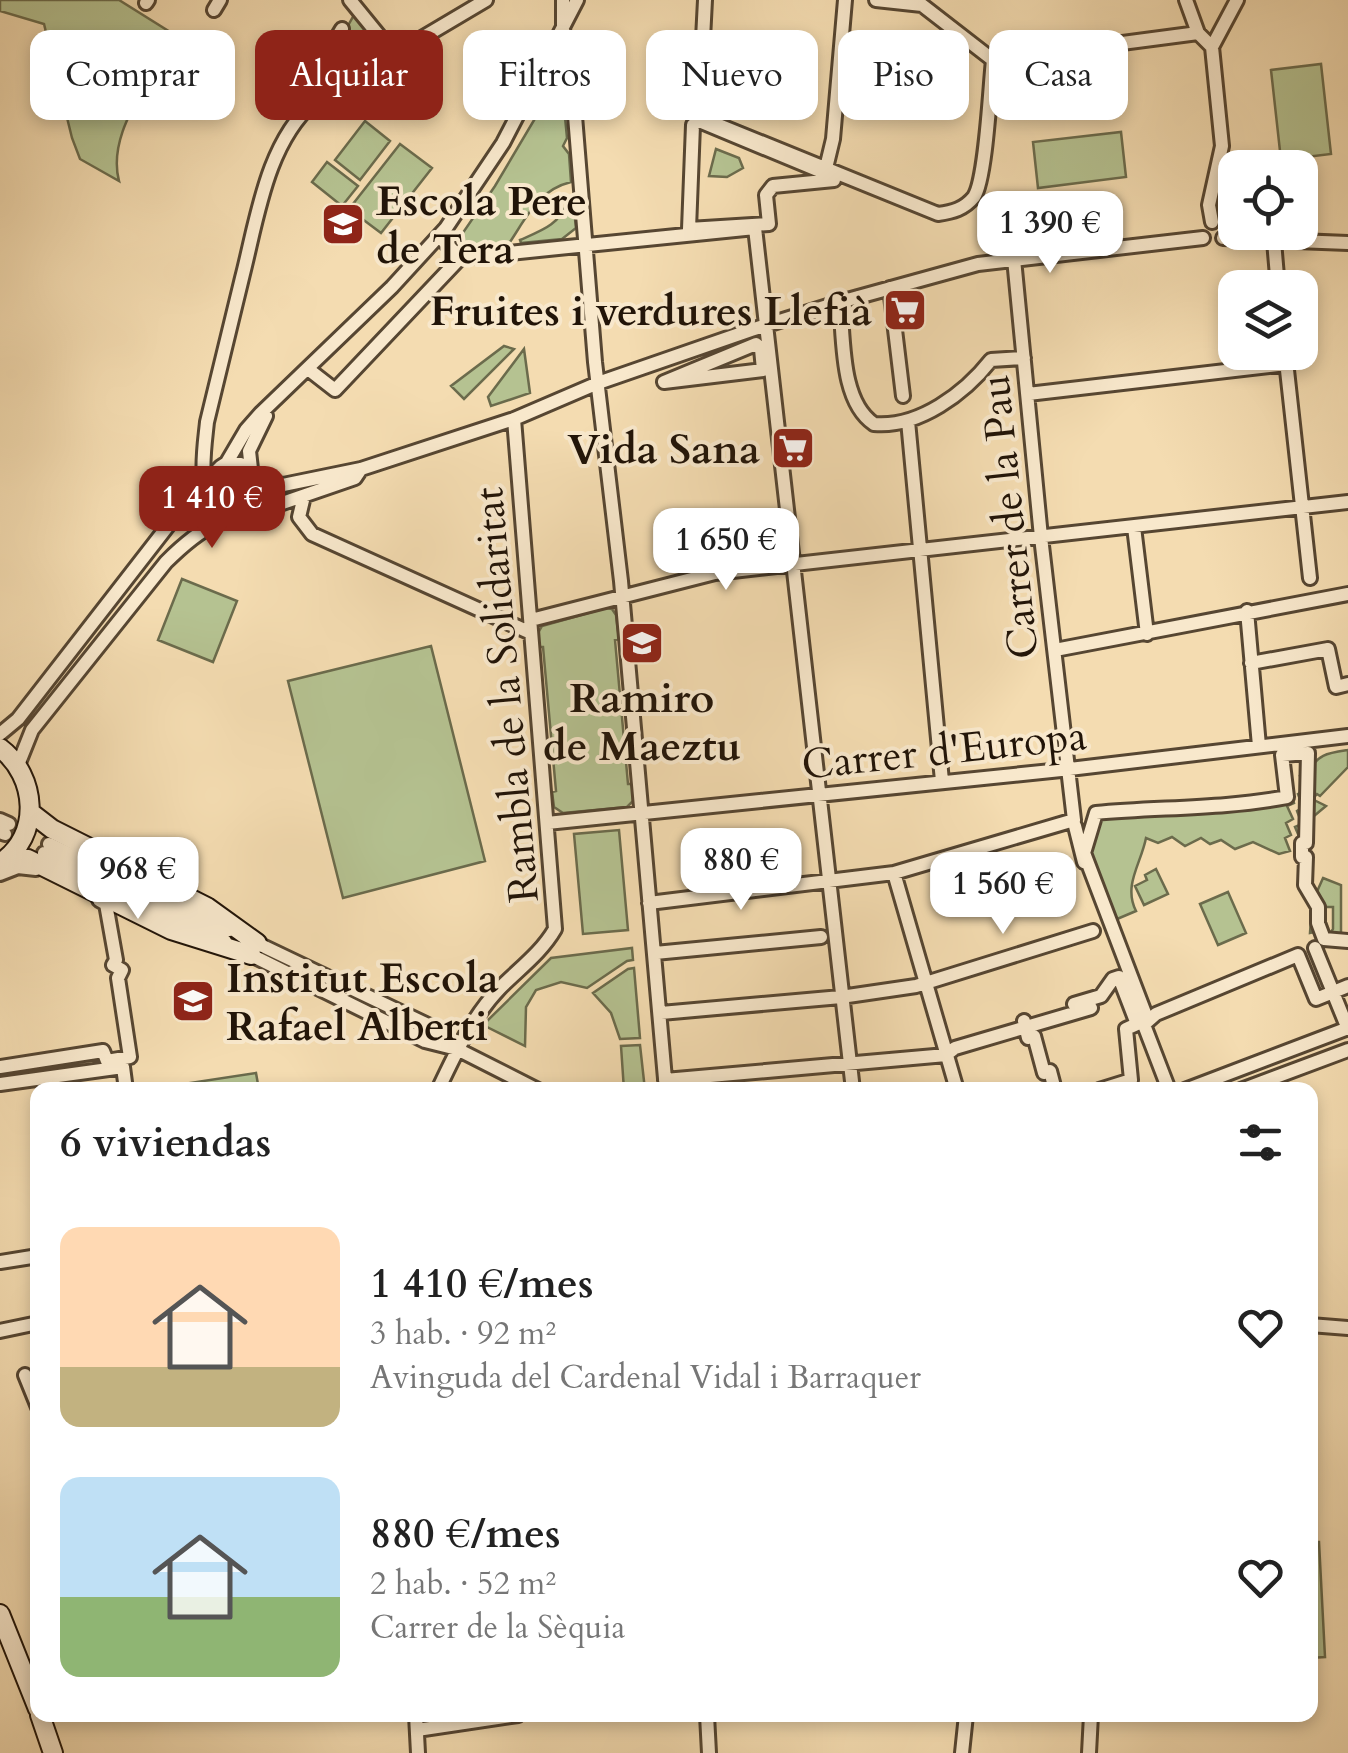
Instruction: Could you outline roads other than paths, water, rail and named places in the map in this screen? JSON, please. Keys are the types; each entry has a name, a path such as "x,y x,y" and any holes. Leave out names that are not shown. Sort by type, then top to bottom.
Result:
{"street":[{"path":"350,0 374,30"},
{"path":"435,30 486,0"},
{"path":"563,0 563,30"},
{"path":"563,30 577,0"},
{"path":"698,227 705,0"},
{"path":"826,168 833,139 846,0"},
{"path":"876,0 922,5 989,57"},
{"path":"1186,0 1198,33 1212,47"},
{"path":"1212,222 1209,205 1222,146 1212,47 1237,0"},
{"path":"1128,42 1198,33"},
{"path":"699,121 938,214 955,211 973,198 979,188 989,97"},
{"path":"299,120 267,180 207,422 203,461 206,486 212,508 221,515 240,518 254,509 355,478 362,469"},
{"path":"0,734 30,704 181,509 206,486 213,472 226,464 246,430 439,236 482,179 514,120"},
{"path":"576,120 666,1082"},
{"path":"699,121 834,179 773,186 766,195 769,224 698,227 689,228 693,125 699,121"},
{"path":"1212,222 1218,224"},
{"path":"1204,238 1203,228 1212,222"},
{"path":"308,369 335,390 460,258 755,228 852,1082"},
{"path":"439,236 460,258"},
{"path":"226,464 244,465 256,475 283,485 362,469 514,419 598,383 767,325 986,262 1204,238 1214,244 1218,242"},
{"path":"1318,242 1348,242"},
{"name":"Carrer de la Pau","path":"1014,258 1040,538 1074,823 1093,889 1166,1082"},
{"path":"890,288 903,396"},
{"path":"840,302 850,384 860,410 874,424 907,416 958,394 990,360 1024,358"},
{"path":"756,344 761,349 763,370 664,382 756,344"},
{"path":"1028,394 1218,367"},
{"path":"1287,370 1310,578"},
{"path":"254,509 261,494 249,451 275,402"},
{"path":"907,416 942,781"},
{"name":"Rambla de la Solidaritat","path":"442,1082 457,1049 498,990 544,946 555,929 514,419"},
{"path":"304,496 299,517 312,534 531,626 716,573 1348,502"},
{"path":"18,765 32,730 166,562 193,538 232,518"},
{"path":"1134,527 1147,634"},
{"path":"162,535 193,538"},
{"path":"1056,650 1348,594"},
{"path":"1247,611 1259,746"},
{"path":"1251,663 1328,649 1336,687 1348,684"},
{"name":"Carrer d'Europa","path":"547,823 1066,770 1348,736"},
{"path":"0,748 18,765 28,788 30,812 27,829 3,865"},
{"path":"1348,941 1324,939 1318,907 1306,885 1302,842 1306,843 1308,753 1282,755 1287,797 1242,806 1167,806 1096,813 1084,853 1148,1021 1156,1014 1298,955 1316,999 1348,986"},
{"path":"30,812 52,829 207,906 254,949"},
{"path":"649,904 894,873 1074,823"},
{"path":"46,848 254,949 428,1025 457,1049 522,1082"},
{"path":"3,865 28,859 171,930 254,949"},
{"path":"0,1067 103,1051 107,1062 130,1057 118,978 122,970 114,966 106,904 34,868 3,865"},
{"path":"894,873 955,1082"},
{"path":"661,1012 841,997 924,983 1093,931"},
{"path":"655,953 821,938"},
{"path":"1207,1082 1348,1028 1315,948"},
{"path":"1052,1082 1050,1071 1044,1073 1034,1036 1028,1038 1023,1019 1102,996 1113,979 1119,977 1137,1024 1126,1029 1131,1080 1125,1082"},
{"path":"695,1082 946,1054 954,1048 1091,1008"},
{"path":"1262,1082 1348,1050"},
{"path":"0,1084 123,1068 125,1082"},
{"path":"0,1262 30,1257"},
{"path":"0,1331 30,1325"},
{"path":"1318,1326 1348,1328"},
{"path":"26,1376 30,1386"},
{"path":"0,1614 30,1673"},
{"path":"41,1722 52,1753"},
{"path":"416,1722 418,1753"},
{"path":"707,1722 710,1753"},
{"path":"962,1753 965,1722"},
{"path":"1089,1753 1091,1722"}],"place":[{"name":"Escola Pere de Tera","path":"343,224"},
{"name":"Fruites i verdures Llefià","path":"905,310"},
{"name":"Vida Sana","path":"793,448"},
{"name":"Ramiro de Maeztu","path":"642,643"},
{"name":"Institut Escola Rafael Alberti","path":"193,1001"}]}
